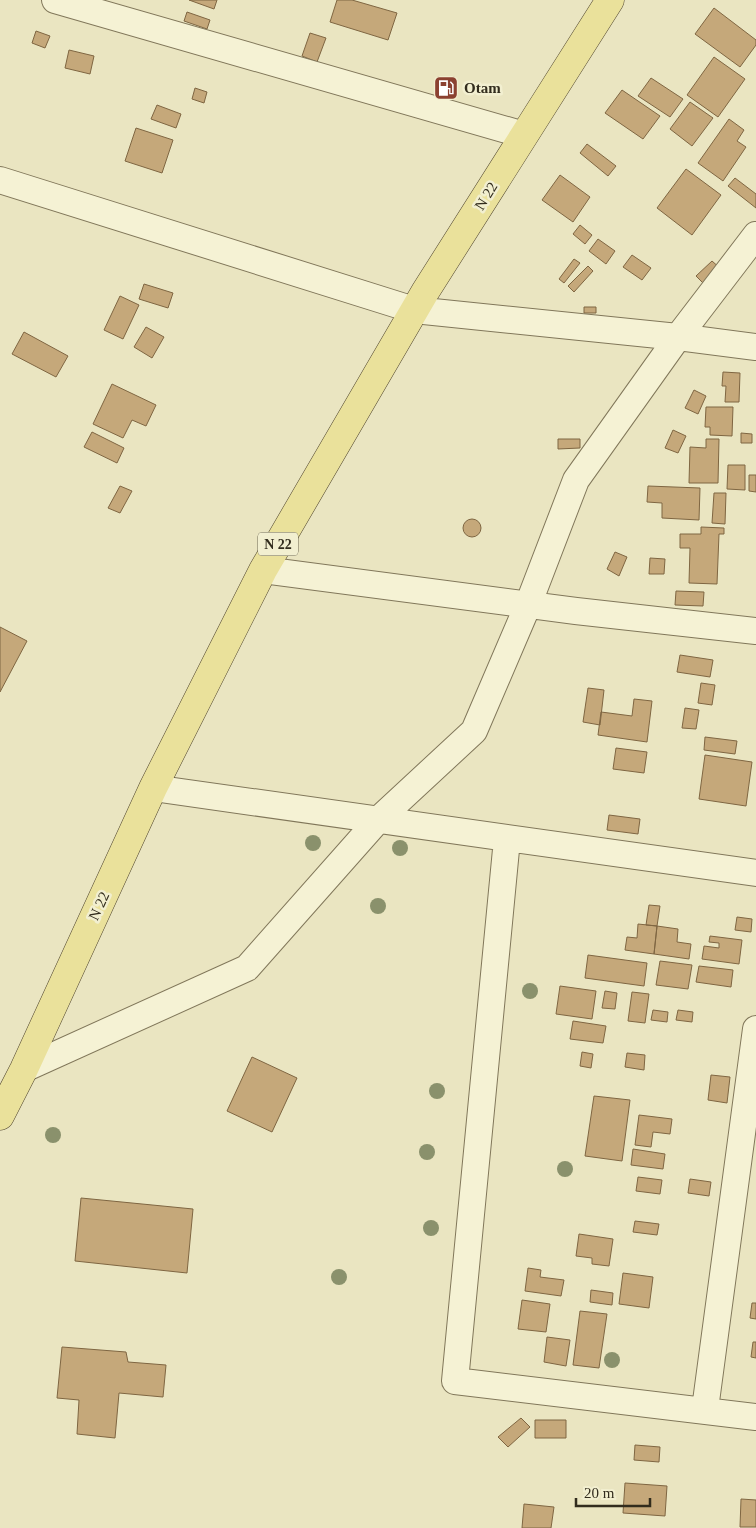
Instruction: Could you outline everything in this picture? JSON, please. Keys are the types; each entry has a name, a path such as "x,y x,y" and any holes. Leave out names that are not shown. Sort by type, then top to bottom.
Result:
{"main road":[{"name":"N 22","path":"0,1116 24,1069 153,788 263,570 414,310 610,0"}],"street":[{"path":"55,0 524,135"},
{"path":"0,180 414,310 678,337 756,347"},
{"path":"24,1069 247,968 378,820 474,731 528,605 576,480 678,337 756,235"},
{"path":"263,570 528,605 756,631"},
{"path":"153,788 756,873"},
{"path":"507,839 455,1381 705,1409 756,1417"},
{"path":"705,1409 756,1028"}],"building":[{"path":"189,0 217,0 214,9"},
{"path":"337,0 352,0 397,13 388,40 330,22"},
{"path":"714,8 756,40 756,45 740,67 695,34"},
{"path":"187,12 210,20 207,29 184,21"},
{"path":"36,31 50,36 45,48 32,43"},
{"path":"310,33 326,38 317,62 302,56"},
{"path":"69,50 94,56 90,74 65,68"},
{"path":"714,57 745,79 718,117 687,95"},
{"path":"651,78 683,99 670,117 638,96"},
{"path":"195,88 207,92 204,103 192,99"},
{"path":"622,90 660,116 643,139 605,113"},
{"path":"690,102 713,118 692,146 670,129"},
{"path":"157,105 181,114 176,128 151,119"},
{"path":"729,119 744,130 737,141 746,147 723,181 698,163"},
{"path":"136,128 173,140 162,173 125,161"},
{"path":"587,144 616,166 608,176 580,153"},
{"path":"686,169 721,195 692,235 657,208"},
{"path":"560,175 590,197 573,222 542,200"},
{"path":"735,178 756,194 756,208 728,186"},
{"path":"580,225 592,235 585,244 573,234"},
{"path":"598,239 615,251 606,264 589,251"},
{"path":"632,255 651,268 642,280 623,267"},
{"path":"574,259 580,263 564,283 559,279"},
{"path":"712,261 721,269 705,285 696,276"},
{"path":"588,266 593,271 574,292 568,286"},
{"path":"144,284 173,293 168,308 139,299"},
{"path":"120,296 139,305 123,339 104,330"},
{"path":"584,307 596,307 596,313 584,313"},
{"path":"146,327 164,337 152,358 134,347"},
{"path":"24,332 68,356 56,377 12,354"},
{"path":"723,372 740,373 739,402 725,402 726,386 722,386"},
{"path":"112,384 156,405 146,426 132,420 123,438 93,424"},
{"path":"694,390 706,396 698,414 685,408"},
{"path":"706,407 733,407 732,436 710,435 710,427 705,427"},
{"path":"673,430 686,436 678,453 665,448"},
{"path":"92,432 124,448 117,463 84,447"},
{"path":"741,433 752,434 752,443 741,443"},
{"path":"558,439 580,439 580,448 558,449"},
{"path":"706,439 719,439 718,483 689,483 690,447 706,448"},
{"path":"728,465 745,465 745,490 727,489"},
{"path":"749,475 756,475 756,492 749,491"},
{"path":"120,486 132,491 120,513 108,508"},
{"path":"648,486 700,488 699,520 662,518 662,503 647,502"},
{"path":"714,493 726,493 725,524 712,523"},
{"path":"472,519 478,522 481,528 478,534 472,537 466,534 463,528 466,522"},
{"path":"701,527 724,528 724,534 719,534 717,584 689,583 690,548 680,548 680,534 701,534"},
{"path":"615,552 627,557 619,576 607,569"},
{"path":"650,558 665,559 664,574 649,574"},
{"path":"676,591 704,592 703,606 675,605"},
{"path":"0,627 27,641 0,692"},
{"path":"680,655 713,660 710,677 677,672"},
{"path":"701,683 715,685 712,705 698,703"},
{"path":"588,688 604,690 600,725 583,722"},
{"path":"634,699 652,701 647,742 598,735 601,712 632,716"},
{"path":"685,708 699,710 696,729 682,728"},
{"path":"705,737 737,741 735,754 704,750"},
{"path":"616,748 647,752 644,773 613,769"},
{"path":"705,755 752,762 746,806 699,799"},
{"path":"609,815 640,819 638,834 607,830"},
{"path":"649,905 660,906 657,926 646,925"},
{"path":"737,917 752,919 751,932 735,930"},
{"path":"638,924 657,926 654,954 625,950 627,937 637,938"},
{"path":"657,926 678,929 677,942 691,944 689,959 654,954"},
{"path":"710,936 742,940 739,964 702,959 704,946 719,948 719,943 709,942"},
{"path":"588,955 647,963 644,986 585,978"},
{"path":"660,961 692,965 688,989 656,985"},
{"path":"699,966 733,970 731,987 696,982"},
{"path":"560,986 596,991 592,1019 556,1014"},
{"path":"605,991 617,993 615,1009 602,1008"},
{"path":"632,992 649,994 645,1023 628,1021"},
{"path":"653,1010 668,1012 667,1022 651,1020"},
{"path":"678,1010 693,1012 692,1022 676,1020"},
{"path":"573,1021 606,1026 603,1043 570,1039"},
{"path":"582,1052 593,1054 591,1068 580,1066"},
{"path":"627,1053 645,1055 644,1070 625,1067"},
{"path":"252,1057 297,1078 272,1132 227,1111"},
{"path":"711,1075 730,1077 727,1103 708,1100"},
{"path":"594,1096 630,1100 622,1161 585,1156"},
{"path":"639,1115 672,1119 670,1134 653,1132 651,1147 635,1145"},
{"path":"633,1149 665,1154 663,1169 631,1165"},
{"path":"638,1177 662,1180 660,1194 636,1191"},
{"path":"690,1179 711,1182 709,1196 688,1193"},
{"path":"81,1198 193,1209 187,1273 75,1261"},
{"path":"635,1221 659,1224 657,1235 633,1232"},
{"path":"579,1234 613,1239 609,1266 592,1264 592,1258 576,1256"},
{"path":"528,1268 541,1270 540,1277 564,1280 561,1296 525,1291"},
{"path":"623,1273 653,1277 649,1308 619,1304"},
{"path":"591,1290 613,1293 612,1305 590,1302"},
{"path":"522,1300 550,1304 546,1332 518,1329"},
{"path":"752,1303 756,1303 756,1319 750,1318"},
{"path":"580,1311 607,1314 599,1368 573,1365"},
{"path":"547,1337 570,1340 566,1366 544,1362"},
{"path":"753,1342 756,1342 756,1358 751,1357"},
{"path":"62,1347 126,1352 128,1362 166,1365 163,1397 119,1393 115,1438 77,1434 79,1400 57,1398"},
{"path":"521,1418 530,1427 508,1447 498,1437"},
{"path":"535,1420 566,1420 566,1438 535,1438"},
{"path":"635,1445 660,1447 659,1462 634,1460"},
{"path":"625,1483 667,1486 665,1516 623,1513"},
{"path":"741,1499 756,1500 756,1527 740,1527"},
{"path":"524,1504 554,1507 551,1528 522,1528"}],"place":[{"name":"Otam","path":"446,88"}]}
